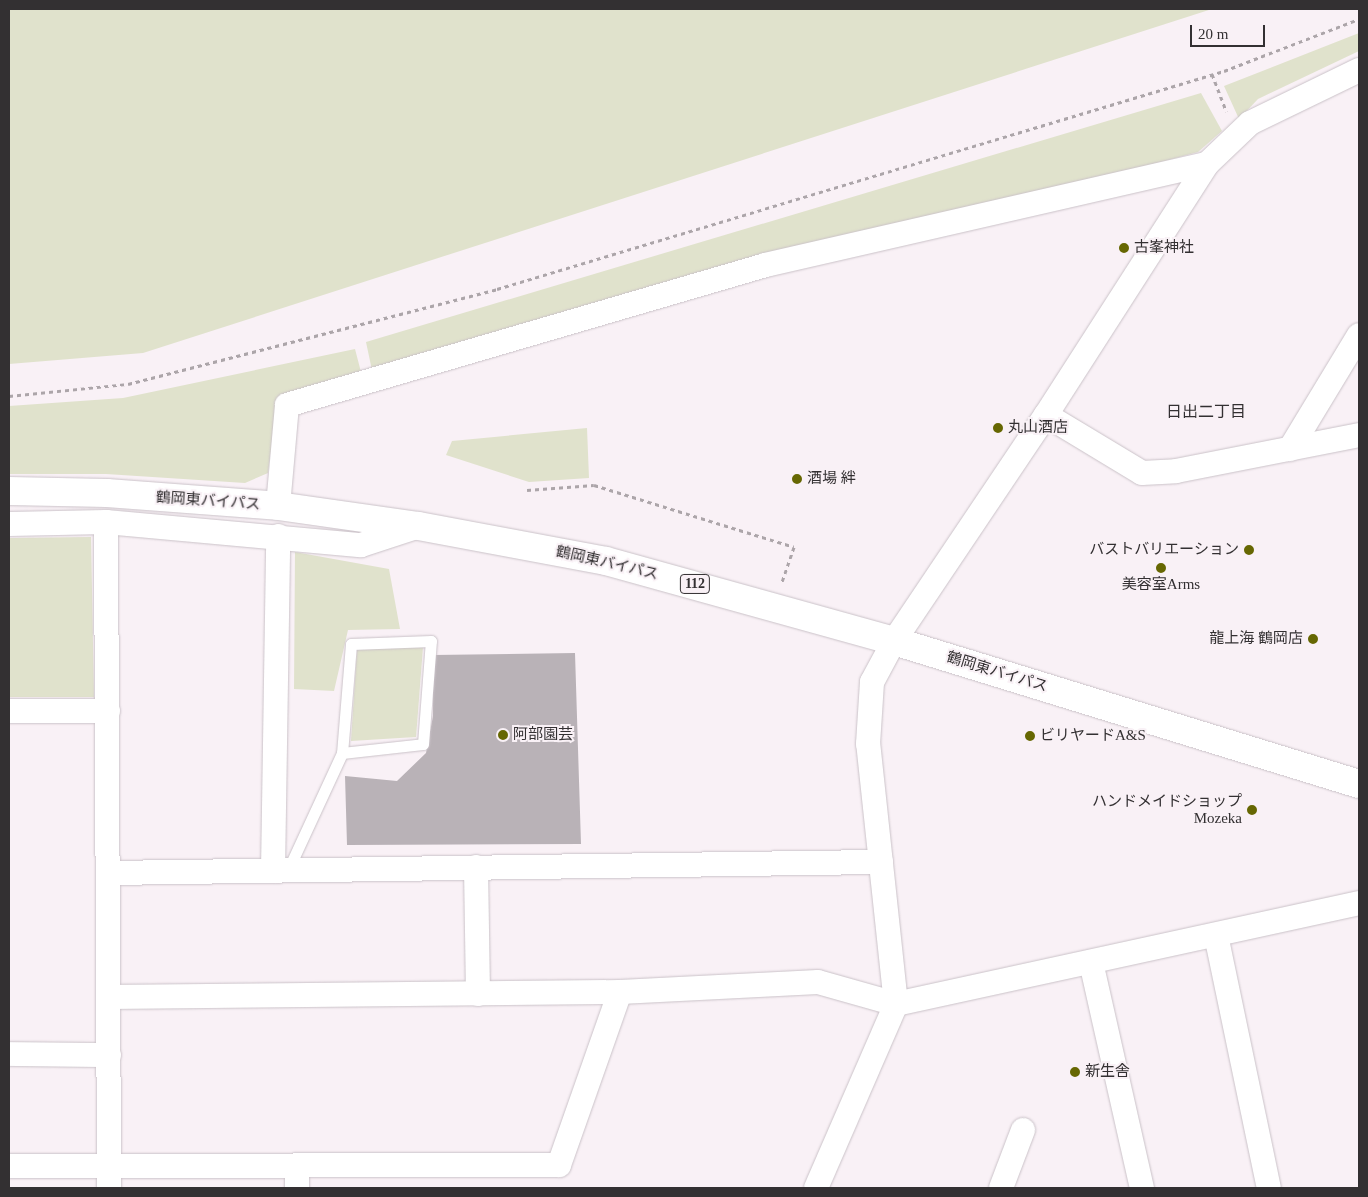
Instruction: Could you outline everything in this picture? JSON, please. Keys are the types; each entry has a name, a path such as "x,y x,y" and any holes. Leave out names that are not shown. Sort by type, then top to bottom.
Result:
{"highway":[{"name":"鶴岡東バイパス","path":"9,491 107,493 278,506 419,526 606,561 774,605 1359,784"}],"street":[{"path":"816,1188 896,1004 868,744 872,682 894,641 1046,415 1207,164 1250,123 1359,70"},
{"path":"278,506 287,405 765,265 1207,164"},
{"path":"1290,449 1359,336"},
{"path":"1046,415 1142,473 1176,470 1359,435"},
{"path":"9,524 106,522 362,545 419,526"},
{"path":"106,522 109,1188"},
{"path":"278,536 281,871"},
{"path":"9,711 108,711"},
{"path":"108,873 881,862"},
{"path":"476,867 478,994"},
{"path":"108,996 620,992 818,982 896,1004 1359,903"},
{"path":"1216,935 1269,1188"},
{"path":"1091,962 1142,1188"},
{"path":"9,1166 109,1164 297,1177 559,1165 620,992"},
{"path":"9,1054 109,1055"},
{"path":"1001,1188 1022,1130"}],"lane":[{"path":"281,871 342,753 351,644 431,641 423,744 342,753"}],"path":[{"path":"9,396 128,384 497,289 1212,74 1359,19"},
{"path":"1212,74 1236,137"},
{"path":"527,490 594,485 794,548 774,605"}],"green space":[{"path":"9,9 1212,9 143,353 9,364"},
{"path":"1359,33 1359,51 1258,99 1239,119 1224,86"},
{"path":"1201,93 1222,131 1198,152 373,375 366,342"},
{"path":"355,349 361,372 278,397 268,473 245,483 106,474 9,474 9,406 123,398"},
{"path":"587,428 589,478 529,482 446,455 452,441"},
{"path":"91,537 94,697 9,697 9,538"},
{"path":"295,552 389,569 400,629 348,630 334,691 294,689"},
{"path":"423,647 416,737 351,741 357,649"}],"building":[{"name":"阿部園芸","path":"575,653 581,844 347,845 345,776 397,781 426,753 433,716 433,655"}],"place":[{"name":"古峯神社","path":"1124,248"},
{"name":"丸山酒店","path":"998,428"},
{"name":"酒場 絆","path":"797,479"},
{"name":"バストバリエーション","path":"1249,550"},
{"name":"美容室Arms","path":"1161,568"},
{"name":"龍上海 鶴岡店","path":"1313,639"},
{"name":"阿部園芸","path":"503,735"},
{"name":"ビリヤードA&S","path":"1030,736"},
{"name":"ハンドメイドショップ Mozeka","path":"1252,810"},
{"name":"新生舎","path":"1075,1072"}],"district":[{"name":"日出二丁目","path":"1206,412"}]}
